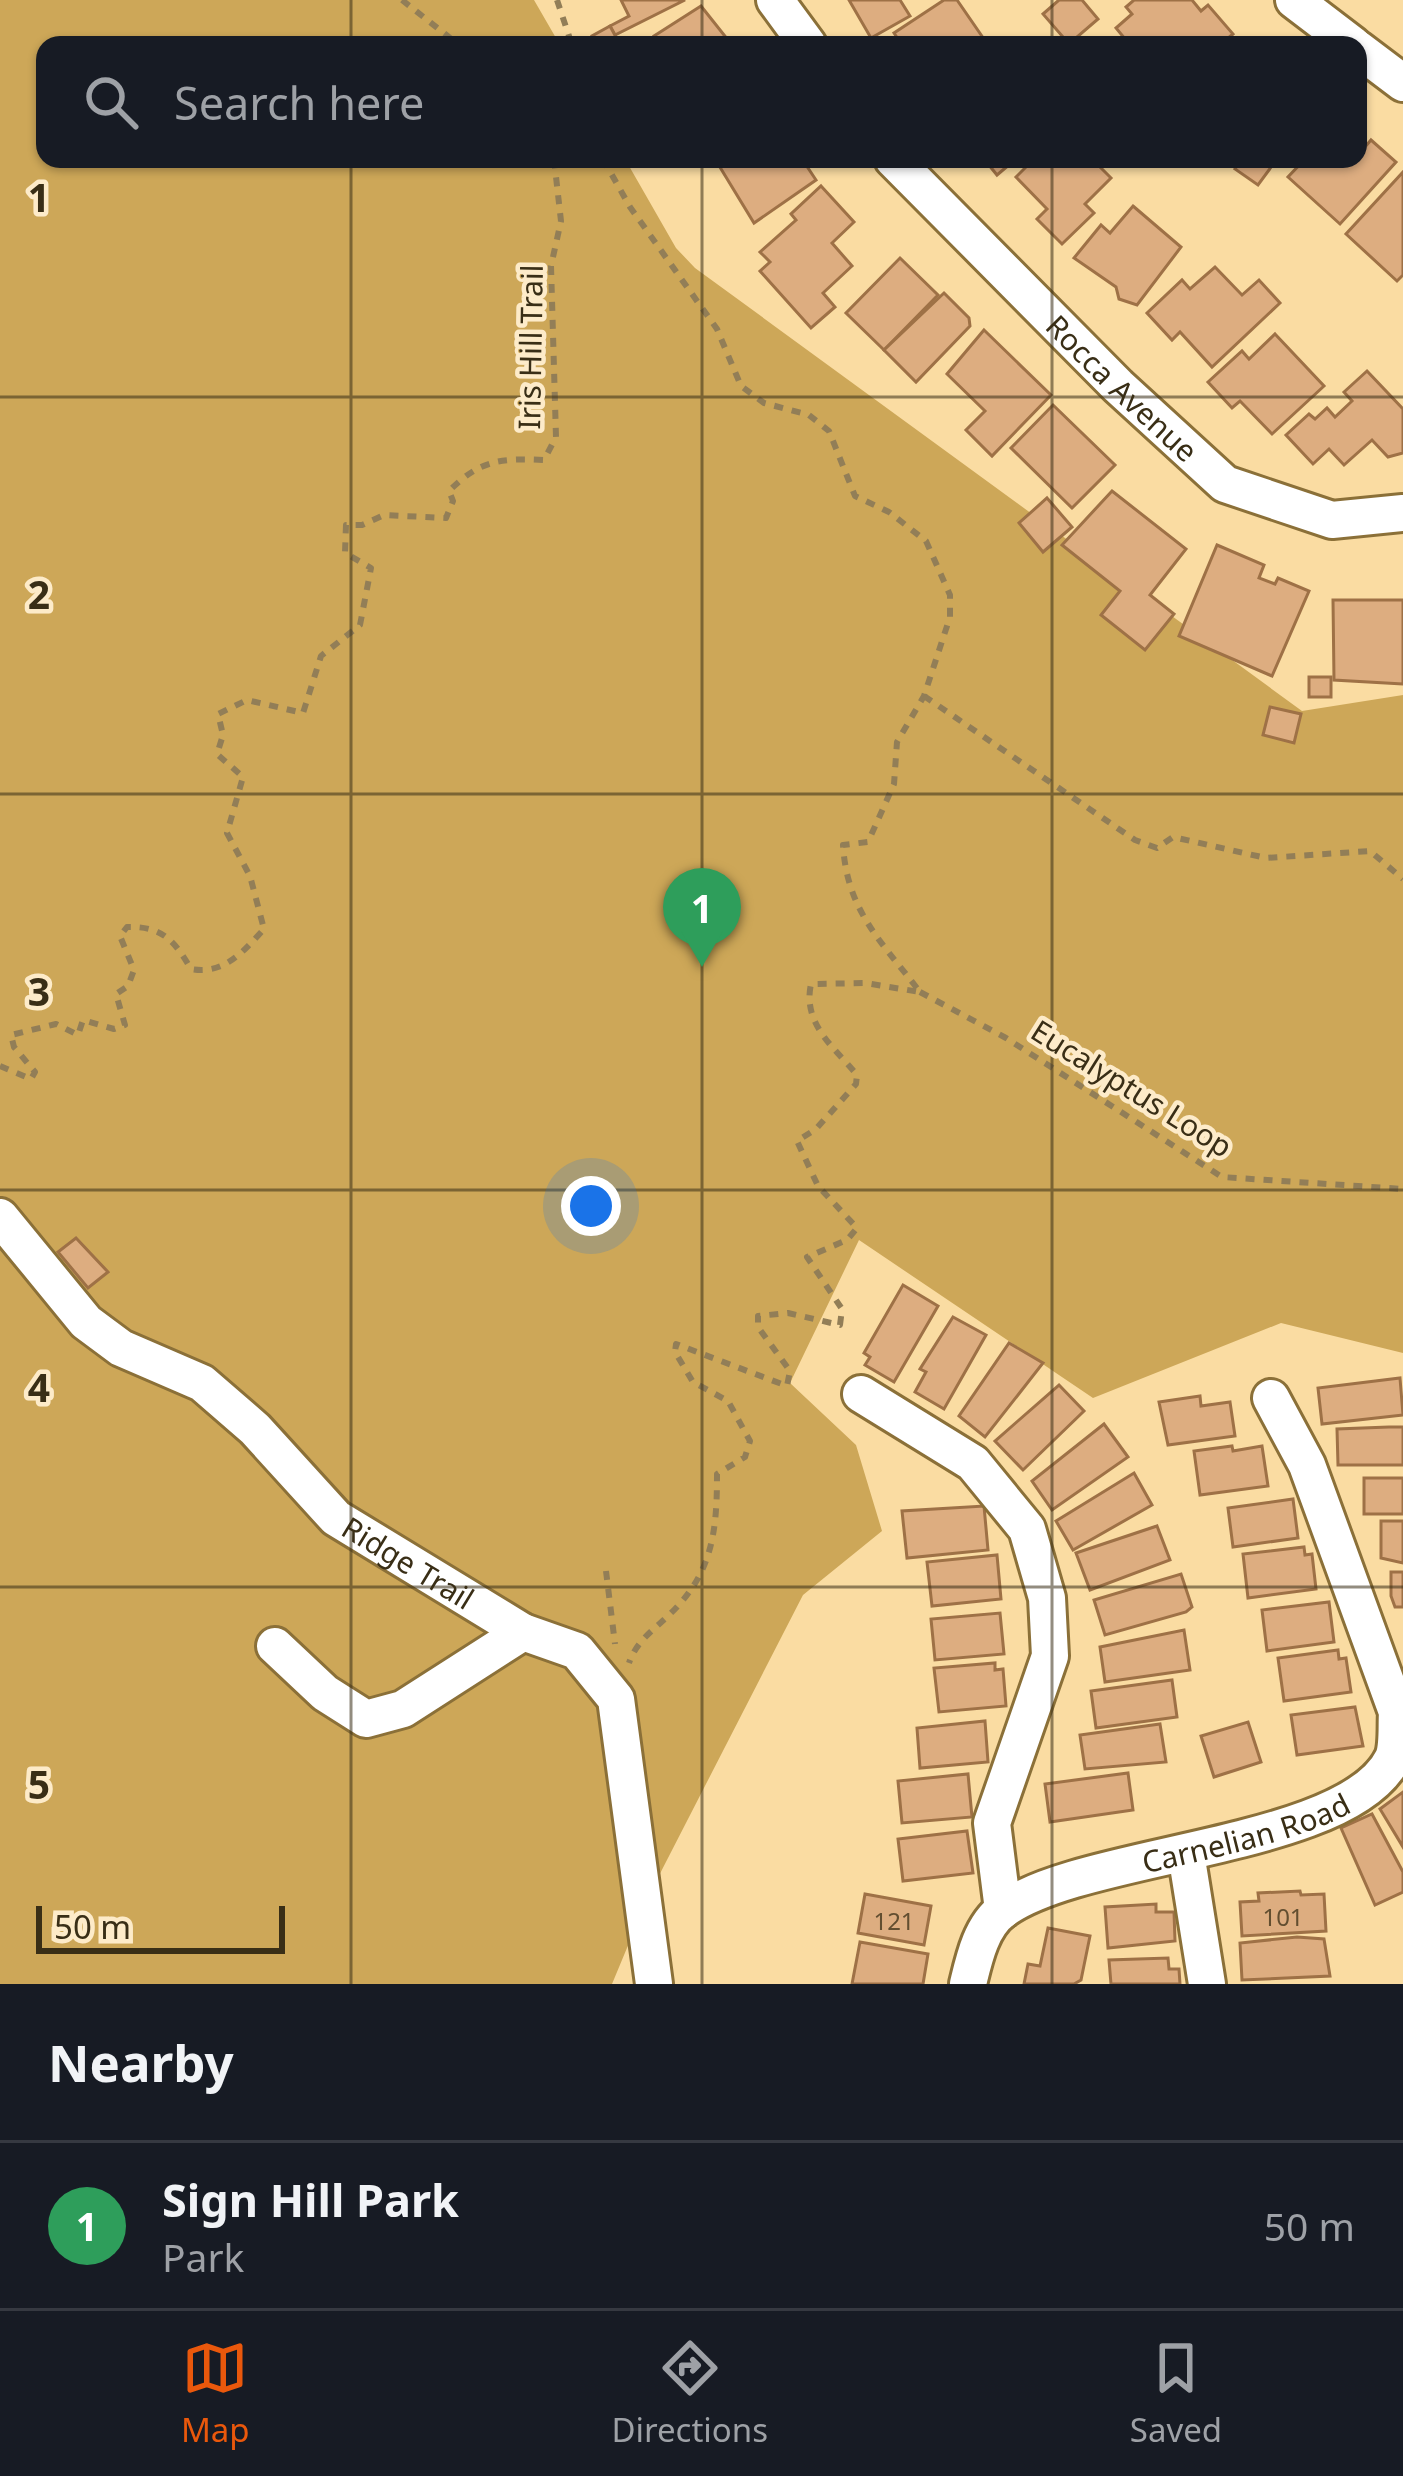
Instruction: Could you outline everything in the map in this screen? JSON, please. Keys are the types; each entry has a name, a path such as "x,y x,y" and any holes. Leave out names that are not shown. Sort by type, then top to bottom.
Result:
{"street":[{"path":"775,0 801,36"},
{"path":"1294,0 1341,36"},
{"path":"1367,56 1403,83"},
{"name":"Rocca Avenue","path":"902,168 1118,386 1226,484 1332,520 1403,512"},
{"name":"Ridge Trail","path":"0,1217 86,1322 121,1348 202,1383 255,1430 336,1518 523,1632 577,1652 619,1691"},
{"path":"861,1394 973,1463 1027,1529 1047,1598 1050,1656 992,1823 1003,1910 987,1929 968,1984"},
{"name":"Carnelian Road","path":"1003,1910 1061,1886 1330,1808 1374,1782 1394,1756 1397,1712 1306,1465 1271,1397"},
{"path":"275,1646 325,1694 366,1719 403,1708 523,1632"},
{"path":"619,1691 654,1984"},
{"path":"1186,1853 1208,1984"}],"path":[{"path":"402,0 448,36"},
{"path":"557,0 569,36"},
{"name":"Iris Hill Trail","path":"0,1066 31,1078 35,1072 14,1047 11,1034 56,1024 78,1035 82,1020 92,1019 114,1029 125,1025 116,994 128,986 134,970 120,936 127,927 148,926 174,939 191,969 207,972 237,959 264,929 250,876 227,833 243,777 217,754 223,736 218,714 247,700 303,713 321,656 360,625 371,568 345,553 346,525 362,525 384,515 446,518 453,501 448,491 475,466 496,458 544,460 556,437 552,355 556,303 551,266 561,221 555,168"},
{"path":"608,168 630,207 717,329 741,386 764,403 809,415 829,431 855,496 890,512 926,541 950,595 950,617 924,696 897,742 894,784 868,842 843,844 853,904 920,992"},
{"path":"924,696 1135,840 1157,848 1173,837 1266,857 1370,851 1403,879"},
{"path":"619,1691 634,1646 674,1611 708,1568 717,1521 717,1474 745,1457 750,1441 728,1401 693,1382 675,1352 676,1344 787,1386 790,1371 758,1327 758,1316 788,1313 840,1325 842,1309 807,1257 848,1240 857,1228 843,1207 818,1186 797,1141 816,1129 856,1084 857,1075 831,1051 818,1028 811,984 865,983 920,992"},
{"name":"Eucalyptus Loop","path":"920,992 1006,1038 1222,1177 1403,1189"},
{"path":"606,1571 619,1691"}],"shaded area":[{"path":"0,0 534,0 555,36 36,36 36,168 630,168 676,248 695,268 1302,711 1403,695 1403,1353 1281,1323 1093,1398 859,1240 790,1383 856,1445 882,1531 803,1595 649,1895 612,1984 0,1984"}],"building":[{"path":"621,0 685,0 615,35 610,26 629,16"},
{"path":"849,0 900,0 910,16 870,36"},
{"path":"944,0 957,0 982,36 896,36"},
{"path":"1059,0 1082,0 1098,19 1078,36 1062,36 1043,14"},
{"path":"1134,0 1192,0 1201,11 1208,5 1233,34 1123,36 1116,28 1132,14 1126,7"},
{"path":"701,6 725,36 654,36"},
{"path":"610,26 615,36 592,36"},
{"path":"1371,140 1396,162 1340,224 1288,177 1296,168 1367,168"},
{"path":"720,168 808,168 816,180 754,223"},
{"path":"1025,168 1101,168 1111,178 1085,204 1094,213 1062,244 1037,219 1047,209 1016,177"},
{"path":"1236,168 1270,168 1258,185"},
{"path":"1403,172 1403,275 1397,281 1346,234"},
{"path":"821,186 854,222 832,243 852,266 823,293 835,307 811,328 760,271 770,262 760,252 796,220 791,214"},
{"path":"1133,206 1181,247 1137,305 1119,299 1116,287 1074,258 1101,225 1110,233"},
{"path":"900,258 938,295 884,350 846,313"},
{"path":"1215,267 1242,295 1259,280 1280,303 1212,367 1180,332 1172,340 1147,313 1182,280 1190,289"},
{"path":"944,293 969,318 970,326 916,382 884,350"},
{"path":"984,330 1051,395 992,456 966,430 985,411 947,374"},
{"path":"1275,334 1324,386 1272,434 1240,401 1232,408 1208,382 1242,351 1249,359"},
{"path":"1367,371 1403,409 1403,453 1388,457 1372,440 1344,465 1329,449 1313,464 1286,435 1309,414 1315,419 1327,408 1335,417 1352,401 1344,392"},
{"path":"1053,405 1115,465 1072,508 1011,448"},
{"path":"1112,491 1186,549 1150,595 1174,614 1145,650 1101,615 1120,591 1062,545"},
{"path":"1047,498 1072,527 1043,552 1019,523"},
{"path":"1217,545 1264,565 1259,578 1275,584 1278,578 1309,591 1272,676 1179,636"},
{"path":"1333,600 1403,600 1403,684 1334,680"},
{"path":"1309,677 1331,677 1331,697 1309,697"},
{"path":"1270,707 1301,714 1294,743 1263,735"},
{"path":"76,1238 108,1272 88,1288 58,1252"},
{"path":"903,1285 938,1306 894,1382 865,1365 870,1357 864,1353"},
{"path":"953,1317 986,1335 944,1409 915,1392 926,1372 920,1369"},
{"path":"1009,1343 1043,1363 985,1437 959,1416"},
{"path":"1400,1378 1403,1415 1322,1424 1318,1388"},
{"path":"1059,1385 1084,1411 1023,1470 995,1441"},
{"path":"1200,1396 1201,1406 1230,1402 1235,1436 1168,1445 1159,1402"},
{"path":"1104,1424 1128,1457 1052,1510 1032,1481"},
{"path":"1403,1427 1403,1465 1338,1465 1337,1429"},
{"path":"1232,1446 1233,1451 1262,1446 1268,1486 1200,1495 1194,1451"},
{"path":"1134,1473 1152,1505 1073,1550 1056,1521"},
{"path":"1364,1478 1403,1478 1403,1514 1364,1514"},
{"path":"1293,1499 1298,1538 1233,1547 1228,1508"},
{"path":"984,1506 988,1550 907,1558 902,1511"},
{"path":"1381,1521 1403,1521 1403,1563 1381,1558"},
{"path":"1157,1526 1170,1560 1090,1590 1076,1553"},
{"path":"1304,1547 1305,1555 1312,1554 1316,1589 1248,1598 1243,1554"},
{"path":"997,1555 1001,1599 932,1606 927,1562"},
{"path":"1391,1572 1403,1572 1403,1607 1395,1607 1391,1596"},
{"path":"1181,1574 1192,1607 1186,1612 1105,1635 1094,1600"},
{"path":"1329,1602 1334,1642 1267,1651 1262,1610"},
{"path":"1000,1613 1004,1654 935,1660 931,1619"},
{"path":"1184,1630 1190,1670 1105,1682 1100,1647"},
{"path":"1338,1650 1339,1659 1346,1658 1351,1692 1284,1701 1278,1658"},
{"path":"995,1663 995,1670 1003,1669 1006,1706 939,1712 934,1668"},
{"path":"1172,1680 1177,1717 1096,1728 1091,1691"},
{"path":"1355,1707 1363,1746 1297,1755 1291,1715"},
{"path":"985,1721 988,1762 920,1768 917,1728"},
{"path":"1248,1722 1261,1762 1214,1777 1201,1736"},
{"path":"1160,1724 1166,1762 1085,1769 1080,1735"},
{"path":"1128,1773 1133,1810 1050,1822 1045,1784"},
{"path":"968,1774 972,1817 902,1823 898,1781"},
{"path":"1403,1792 1403,1847 1380,1809"},
{"path":"1372,1814 1403,1872 1403,1892 1375,1905 1341,1828"},
{"path":"967,1831 973,1873 903,1881 898,1839"},
{"path":"1300,1891 1301,1895 1324,1894 1326,1931 1242,1936 1240,1902 1259,1901 1258,1893"},
{"path":"865,1894 931,1906 924,1945 858,1933"},
{"path":"1156,1904 1156,1912 1174,1912 1175,1941 1108,1948 1105,1907"},
{"path":"1048,1928 1090,1936 1081,1980 1074,1984 1024,1984 1028,1964 1040,1966"},
{"path":"1324,1939 1330,1976 1242,1980 1240,1943"},
{"path":"860,1942 928,1954 923,1984 852,1984"},
{"path":"1168,1958 1169,1969 1179,1969 1180,1984 1111,1984 1109,1960"}],"place":[{"name":"Sign Hill Park","path":"702,967"}]}
